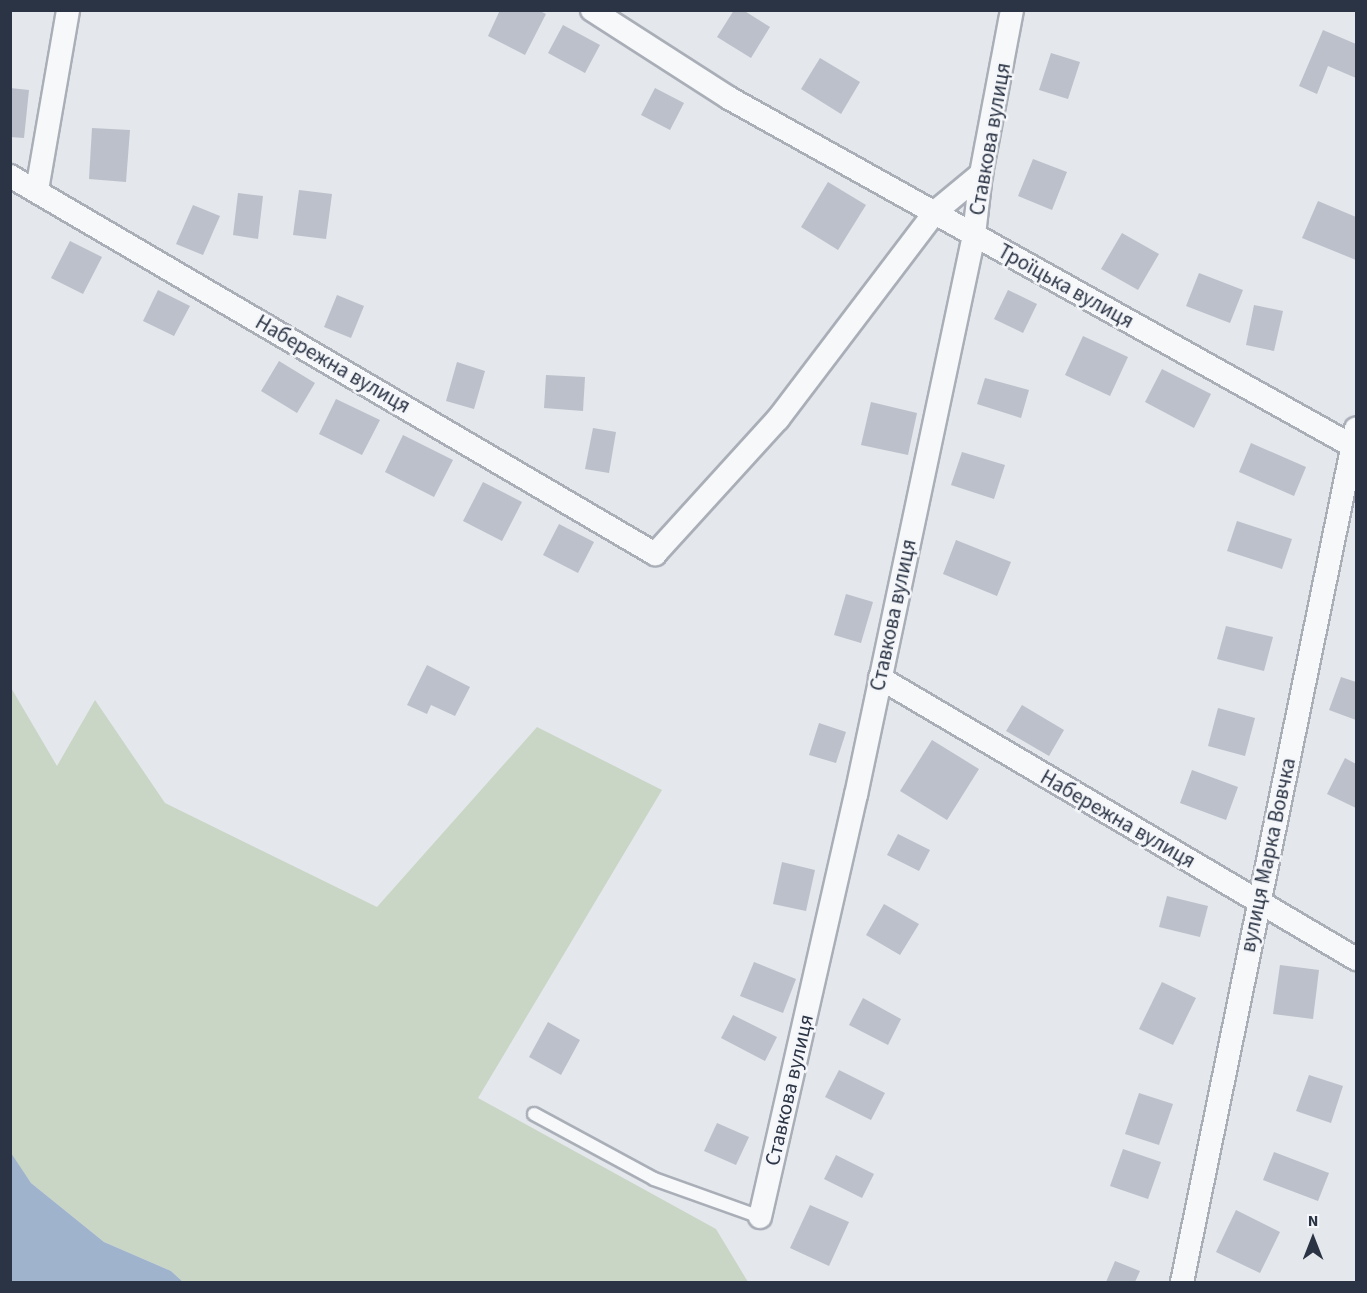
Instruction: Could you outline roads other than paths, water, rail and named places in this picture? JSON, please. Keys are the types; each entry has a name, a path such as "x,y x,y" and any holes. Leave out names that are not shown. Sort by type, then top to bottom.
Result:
{"street":[{"path":"38,190 68,10"},
{"name":"Троїцька вулиця","path":"592,10 729,99 974,235 1355,441"},
{"name":"Ставкова вулиця","path":"760,1217 880,678 974,235 981,174 1012,10"},
{"path":"935,212 981,174"},
{"name":"Набережна вулиця","path":"10,176 38,190 655,554 778,419 935,212"},
{"name":"вулиця Марка Вовчка","path":"1182,1282 1258,901 1355,441"},
{"name":"Набережна вулиця","path":"880,678 1356,959"}],"lane":[{"path":"534,1114 654,1179 760,1217"}],"water":[{"path":"11,1153 31,1183 104,1242 171,1271 183,1282 11,1282"}]}
